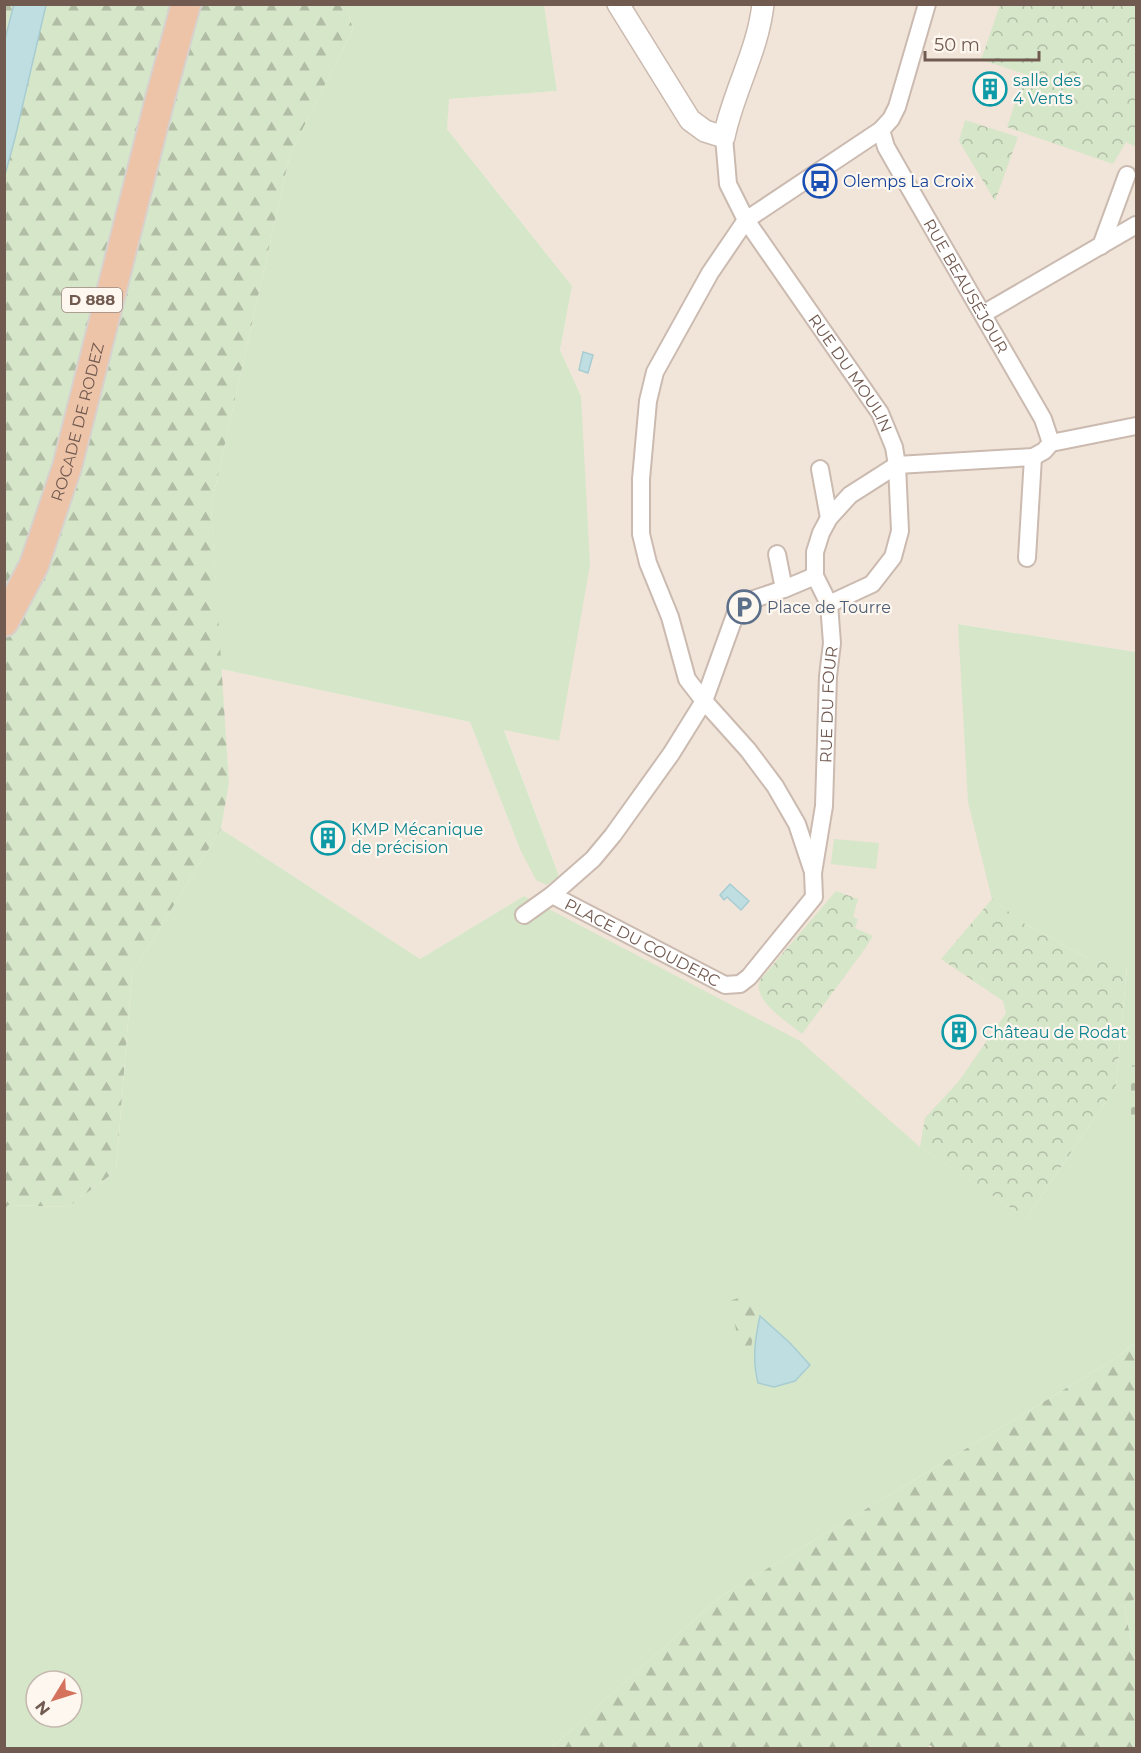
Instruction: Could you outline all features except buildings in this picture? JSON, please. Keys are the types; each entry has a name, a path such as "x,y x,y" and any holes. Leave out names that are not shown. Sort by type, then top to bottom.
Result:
{"highway":[{"name":"ROCADE DE RODEZ","path":"4,593 11,581 40,501 171,4"},
{"name":"ROCADE DE RODEZ","path":"4,622 34,564 67,467 186,4"}],"street":[{"path":"618,4 690,120 705,131 724,137 729,112 756,40 763,4"},
{"path":"746,220 881,130 891,119 897,107 927,4"},
{"name":"RUE BEAUSÉJOUR","path":"881,130 886,147 1042,419 1051,443"},
{"name":"RUE DU MOULIN","path":"724,137 728,184 746,220 880,413 894,447 900,531 893,557 872,584 829,604"},
{"path":"1101,246 1127,175"},
{"name":"PLACE DU COUDERC","path":"746,220 710,273 655,372 648,401 640,478 640,534 648,563 670,616 687,679 748,750 775,786 797,824 813,873"},
{"path":"983,314 1137,225"},
{"path":"829,604 815,576 815,552 821,533 830,518 850,495 897,465 1033,457 1044,451 1051,443 1137,426"},
{"path":"1027,558 1033,457"},
{"path":"820,469 830,518"},
{"path":"777,554 784,589"},
{"path":"524,915 552,895 593,859 671,754 704,701 739,604 815,576"},
{"name":"RUE DU FOUR","path":"824,806 828,676 832,643 829,604"},
{"name":"PLACE DU COUDERC","path":"552,895 725,984 740,984 749,977 814,897 813,873 824,806"}],"shaded area":[{"path":"544,5 1136,5 1136,652 959,624 1025,924 1026,1218 920,1147 524,896 420,959 221,829 229,783 221,669 470,722 520,849 559,876 504,729 559,741 581,396 560,350 572,286 447,129 448,99 557,91"}],"green space":[{"path":"5,5 346,5 353,29 290,154 211,506 229,783 221,829 132,973 116,1171 68,1207 8,1205 5,1209"},
{"path":"346,5 544,5 557,91 449,99 447,129 572,286 560,350 581,396 590,565 559,741 504,730 559,876 547,885 536,880 520,849 470,722 221,669 211,506 290,154 353,29"},
{"path":"1000,5 1136,5 1136,147 1126,142 1113,164 1007,127 1025,74 981,60"},
{"path":"965,120 1018,137 995,201 959,141"},
{"path":"958,624 1136,652 1136,1342 1113,1360 720,1597 551,1748 5,1748 5,1209 8,1205 68,1207 116,1171 132,973 221,829 420,959 524,896 800,1041 920,1147 1026,1218 1116,1087 1127,966 1085,957 1025,924 992,899 968,802"},
{"path":"834,839 879,843 876,869 831,864"},
{"path":"836,891 858,899 853,917 858,919 855,928 873,936 802,1034 766,1003 759,988 760,980"},
{"path":"992,899 1025,924 1085,957 1127,965 1116,1087 1026,1218 920,1147 925,1118 959,1081 1006,1013 1003,1001 941,959"},
{"path":"1132,1065 1136,1066 1136,1127 1125,1126"},
{"path":"746,1295 794,1343 757,1313 749,1359 741,1354 730,1301"},
{"path":"1136,1342 1136,1598 1124,1606 1136,1665 1136,1748 933,1748 930,1745 927,1748 551,1748 720,1597 1113,1360"},
{"path":"1136,1598 1136,1665 1124,1606"}],"water":[{"path":"14,4 46,5 5,175 4,43"},
{"path":"583,352 593,355 588,373 579,370"},
{"path":"730,884 749,901 741,910 727,897 724,900 720,895"},
{"path":"760,1316 810,1365 795,1381 774,1387 758,1383 755,1350"}],"place":[{"name":"salle des 4 Vents","path":"990,89"},
{"name":"Olemps La Croix","path":"820,181"},
{"name":"Place de Tourre","path":"744,607"},
{"name":"KMP Mécanique de précision","path":"328,838"},
{"name":"Château de Rodat","path":"959,1032"}]}
